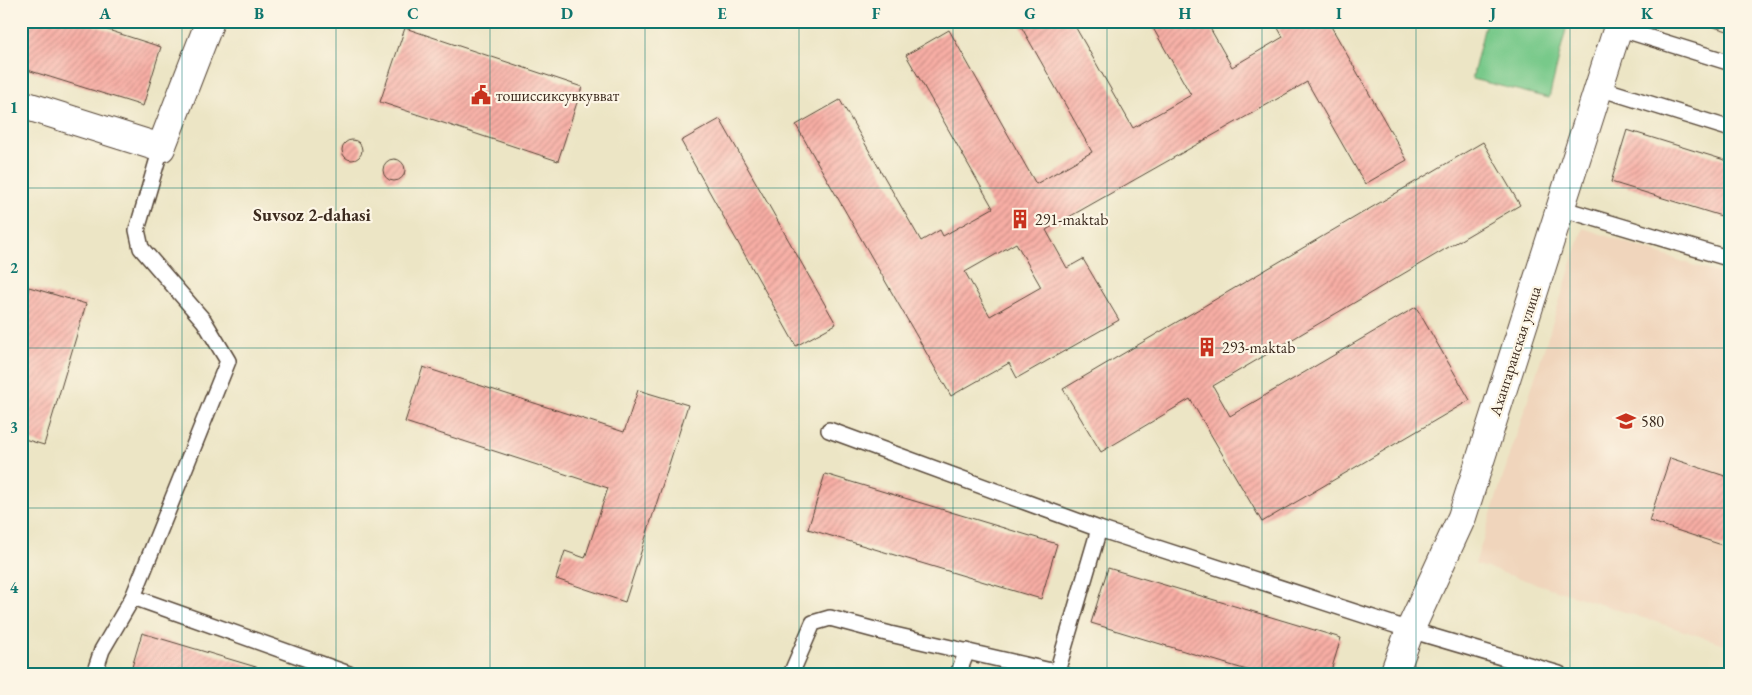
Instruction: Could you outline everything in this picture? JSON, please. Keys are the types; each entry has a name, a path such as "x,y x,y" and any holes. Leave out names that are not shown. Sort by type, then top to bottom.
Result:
{"street":[{"path":"21,104 161,148 210,21"},
{"name":"Ахангаранская улица","path":"1394,674 1410,630 1462,517 1619,25"}],"lane":[{"path":"1619,25 1731,63"},
{"path":"1599,88 1731,129"},
{"path":"94,674 102,650 133,597 228,361 204,321 141,248 137,230 161,148"},
{"path":"1560,208 1731,259"},
{"path":"830,430 1099,528 1410,630 1559,674"},
{"path":"791,674 813,623 830,618 1061,673 1099,528"},
{"path":"133,597 349,674"},
{"path":"958,674 967,651"}],"shaded area":[{"name":"580","path":"1583,228 1731,278 1731,646 1475,564"}],"green space":[{"path":"1486,21 1568,21 1549,98 1472,79"}],"building":[{"path":"21,21 80,21 161,47 143,106 21,68"},
{"name":"291-maktab","path":"1018,21 1072,21 1133,128 1191,95 1149,21 1206,21 1232,67 1283,37 1274,21 1328,21 1407,160 1365,184 1307,82 1046,230 1067,268 1083,259 1119,320 1017,378 1009,363 951,396 796,125 840,100 921,241 940,230 943,236 993,208 906,55 949,30 1036,184 1092,152","holes":["1016,243 1041,287 990,316 965,272"]},
{"path":"1696,21 1731,21 1731,32 1696,22"},
{"path":"405,28 582,87 558,161 380,102"},
{"path":"720,119 836,324 796,346 681,141"},
{"path":"1627,130 1731,162 1731,219 1611,182"},
{"path":"348,140 356,140 362,146 362,154 356,160 348,160 342,154 342,146"},
{"name":"293-maktab","path":"1483,142 1520,205 1213,386 1230,416 1416,307 1470,400 1262,522 1190,399 1101,452 1063,389"},
{"path":"394,159 404,166 405,170 398,180 394,181 384,174 383,170 390,160"},
{"path":"29,287 86,304 44,445 21,438 21,311"},
{"path":"423,367 624,432 638,390 688,405 625,602 556,579 565,551 585,558 608,488 405,422"},
{"path":"1670,458 1731,478 1731,548 1649,521"},
{"path":"825,474 1057,544 1041,599 808,529"},
{"path":"1108,568 1341,638 1330,674 1260,674 1091,623"},
{"path":"142,633 276,673 276,674 130,674"},
{"path":"1409,665 1434,673 1434,674 1406,674"}],"place":[{"name":"тошиссиксувкувват","path":"481,95"},
{"name":"291-maktab","path":"1020,219"},
{"name":"293-maktab","path":"1207,347"},
{"name":"580","path":"1626,421"}],"district":[{"name":"Suvsoz 2-dahasi","path":"312,214"}]}
